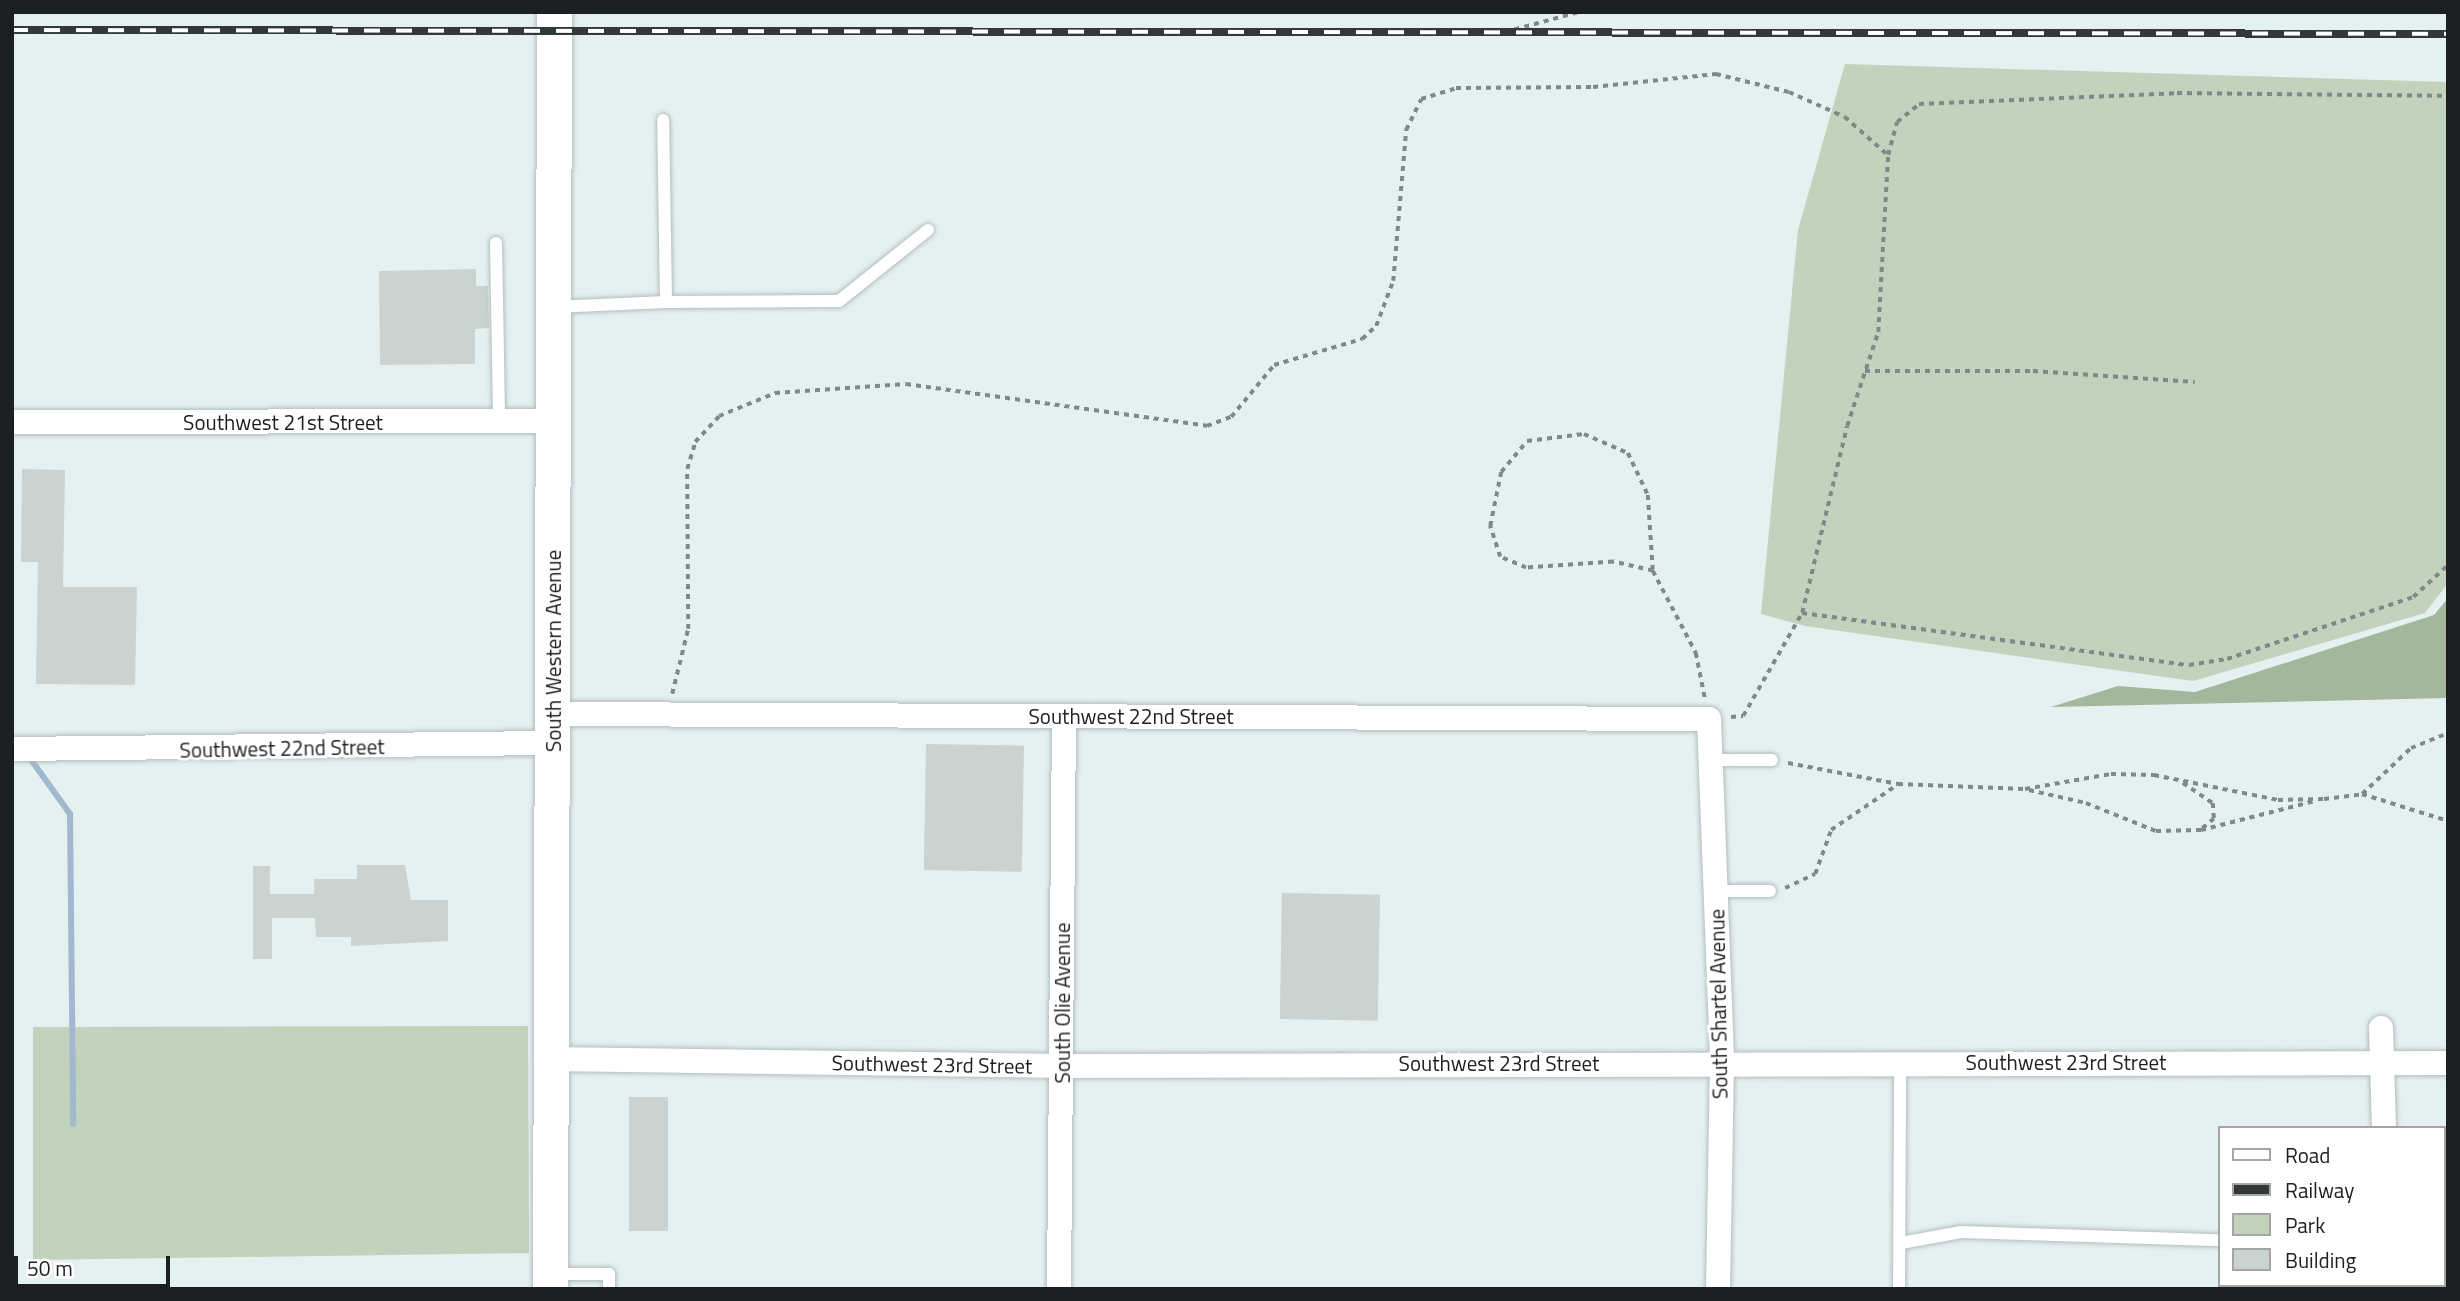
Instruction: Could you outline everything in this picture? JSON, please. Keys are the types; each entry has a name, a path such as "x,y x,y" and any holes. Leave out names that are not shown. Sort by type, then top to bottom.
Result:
{"main road":[{"name":"South Western Avenue","path":"550,1281 554,12"}],"street":[{"name":"Southwest 21st Street","path":"12,422 553,421"},
{"name":"Southwest 22nd Street","path":"12,749 553,728 664,715 1709,719"},
{"name":"South Olie Avenue","path":"1059,1289 1064,716"},
{"name":"South Shartel Avenue","path":"1709,719 1721,1062 1718,1289"},
{"path":"2381,1028 2386,1063 2384,1126"},
{"name":"Southwest 23rd Street","path":"551,1059 1062,1066 1721,1062 2448,1063"}],"lane":[{"path":"663,120 666,302"},
{"path":"553,307 666,302 839,301 928,230"},
{"path":"496,243 499,422"},
{"path":"1711,760 1772,760"},
{"path":"1716,891 1770,891"},
{"path":"1899,1289 1900,1062"},
{"path":"1901,1243 1961,1232 2218,1240"},
{"path":"550,1281 609,1273 609,1289"}],"path":[{"path":"1505,32 1579,12"},
{"path":"664,715 688,629 687,469 695,442 719,416 775,393 906,384 1207,426 1231,416 1274,365 1362,339 1376,326 1393,281 1406,130 1421,99 1456,88 1593,87 1716,74 1788,92 1845,117 1888,155"},
{"path":"1653,571 1613,562 1526,568 1500,557 1490,526 1501,472 1527,441 1584,434 1628,453 1648,495 1653,571 1696,653 1709,719 1743,716 1801,613 1865,371 1878,332 1888,155 1897,122 1919,104 2177,93 2448,96"},
{"path":"1865,371 2034,371 2194,382"},
{"path":"1801,613 2189,665 2227,659 2413,597 2448,565"},
{"path":"2362,794 2411,748 2448,733"},
{"path":"1772,760 1898,784 2025,789 2086,803 2155,831 2201,830 2324,799"},
{"path":"2025,789 2112,774 2172,778 2278,800 2324,799 2362,794 2448,821"},
{"path":"2172,778 2203,791 2213,803 2214,819 2201,830"},
{"path":"1770,891 1797,886 1815,874 1831,830 1898,784"}],"green space":[{"path":"1845,64 2448,82 2448,583 2425,613 2193,681 1805,626 1761,614 1798,230"},
{"path":"2448,598 2448,698 2051,707 2118,686 2195,692 2434,615"},
{"path":"528,1026 529,1253 33,1260 33,1027 69,1027 74,1124 73,1027"}],"building":[{"path":"476,269 476,286 488,286 489,328 475,329 475,364 380,365 379,271"},
{"path":"22,469 65,470 63,587 137,587 135,685 36,684 38,562 21,562"},
{"path":"926,744 1024,746 1022,872 924,870"},
{"path":"357,865 405,865 411,900 448,900 448,941 351,946 351,937 316,937 315,918 272,918 272,959 253,959 253,866 270,866 270,894 314,894 314,879 357,879"},
{"path":"1282,893 1380,895 1378,1021 1280,1019"},
{"path":"629,1097 668,1097 668,1231 629,1231"}],"waterway":[{"path":"32,761 70,814 73,1124"}],"railway":[{"path":"12,30 2448,34"}]}
